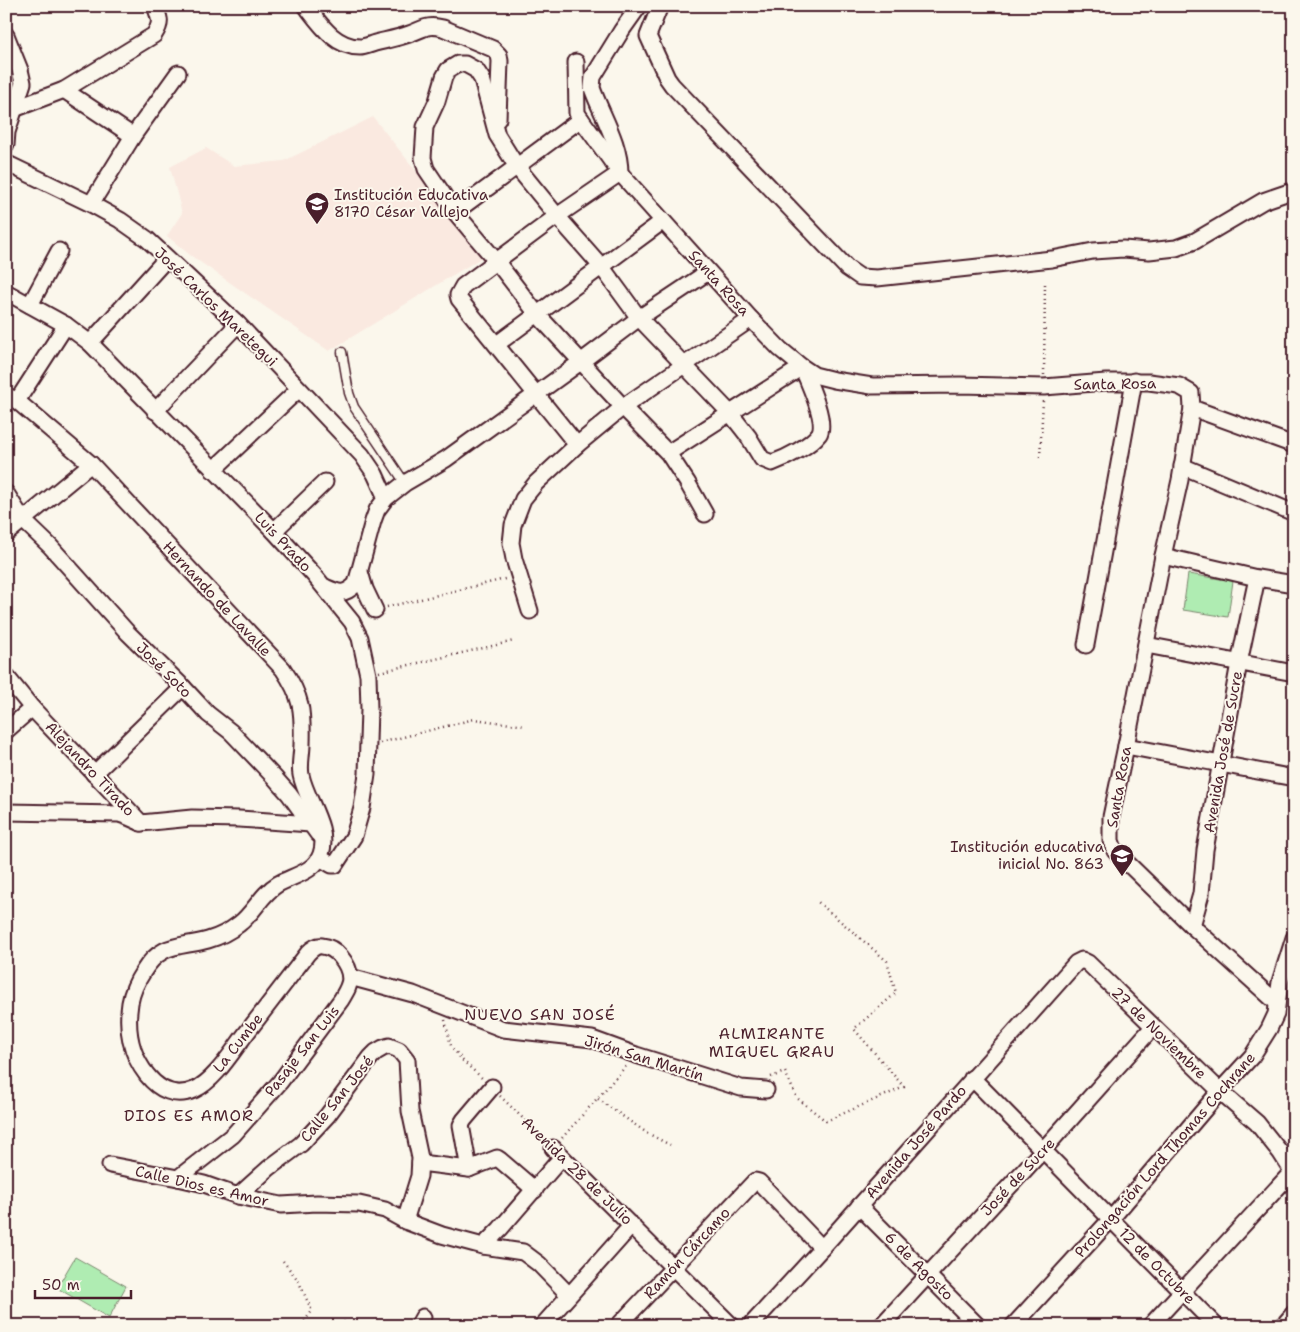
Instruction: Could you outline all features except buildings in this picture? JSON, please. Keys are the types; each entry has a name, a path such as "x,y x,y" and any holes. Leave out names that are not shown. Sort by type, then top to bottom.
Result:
{"street":[{"path":"14,109 64,90 154,35 160,23 155,6"},
{"path":"306,6 335,38 361,47 411,34 424,27 434,26 493,49 499,55 500,61 497,136"},
{"path":"577,445 459,299 458,295 463,286 557,216 620,173 620,160 617,149 592,88 593,77 638,6"},
{"path":"660,6 648,36 669,81 848,268 860,277 878,278 1052,259 1093,250 1176,248 1195,241 1263,201 1289,192 1294,193"},
{"path":"6,34 23,83 7,132 7,165"},
{"name":"Santa Rosa","path":"576,62 577,109 580,119 620,173 750,318 780,349 814,375 872,386 960,385 1044,387 1134,381 1179,386 1191,393 1192,408 1182,466 1110,817 1111,841 1115,851 1192,926 1277,1003"},
{"path":"668,453 730,413 802,367 820,414 821,426 819,434 805,447 772,463 762,459 748,436 730,413 639,318 601,266 517,167 497,136 482,79 476,70 465,64 458,64 448,70 426,127 423,158 426,169 455,212 537,314 668,453 705,514"},
{"path":"91,204 133,136 178,73"},
{"path":"64,90 133,136"},
{"path":"455,212 580,119"},
{"name":"José Carlos Maretegui","path":"7,165 91,204 120,220 147,239 238,324 362,455 375,474 386,498"},
{"path":"496,344 663,221"},
{"path":"30,306 59,250"},
{"path":"90,343 167,258"},
{"path":"323,586 339,593 349,591 356,584 373,521 377,510 386,498 406,483 446,459 639,318 708,272"},
{"name":"Luis Prado","path":"6,292 66,325 90,343 212,470 274,531 352,622 360,638 368,675 367,774 362,808 354,836 335,865 332,865 322,851"},
{"path":"530,611 511,543 513,525 523,499 536,483 577,445 623,407 750,318"},
{"path":"155,410 238,324"},
{"path":"12,398 66,325"},
{"path":"1086,645 1134,381"},
{"path":"212,470 299,388"},
{"name":"Hernando de Lavalle","path":"12,398 91,464 283,669 292,682 300,702 302,718 301,773 318,819 322,851"},
{"path":"1192,408 1294,445"},
{"path":"6,534 91,464"},
{"path":"1182,466 1294,513"},
{"path":"274,531 325,482"},
{"name":"José Soto","path":"6,494 24,520 50,546 134,640 208,714 231,732 274,777 311,824 322,851"},
{"path":"1163,556 1257,578 1294,584"},
{"path":"360,572 365,589 375,610"},
{"name":"Avenida José de Sucre","path":"1192,926 1201,894 1205,850 1239,663 1257,578"},
{"path":"1146,645 1294,673"},
{"name":"Alejandro Tirado","path":"6,676 32,708 140,823 192,818 311,824"},
{"path":"94,774 183,687"},
{"path":"6,731 32,708"},
{"path":"1126,746 1294,778"},
{"path":"6,812 119,814 128,816 140,823"},
{"name":"La Cumbe","path":"322,851 306,871 268,890 240,924 209,940 173,947 156,955 150,961 138,979 131,1002 129,1024 132,1047 144,1071 165,1091 180,1093 193,1090 215,1073 308,953 314,948 322,945 335,951 345,962 350,977"},
{"name":"Prolongación Lord Thomas Cochrane","path":"1013,1326 1111,1219 1252,1056 1276,1014 1280,982 1294,938"},
{"name":"27 de Noviembre","path":"1082,960 1088,963 1220,1091 1257,1123 1280,1152 1293,1173"},
{"name":"Avenida José Pardo","path":"750,1326 860,1206 1076,963 1082,960"},
{"name":"Jirón San Martín","path":"350,977 413,994 503,1029 592,1039 741,1088 767,1084"},
{"name":"Pasaje San Luis","path":"178,1178 233,1135 280,1082 341,1000 348,988 350,977"},
{"name":"José de Sucre","path":"881,1326 1153,1027"},
{"name":"Calle San José","path":"238,1196 269,1168 301,1144 327,1116 376,1052 389,1046 399,1050 407,1060 410,1111 420,1163"},
{"name":"12 de Octubre","path":"972,1078 1216,1326"},
{"path":"469,1169 461,1125 492,1087"},
{"path":"483,1246 535,1190 558,1152"},
{"name":"Avenida 28 de Julio","path":"558,1152 732,1326"},
{"path":"405,1221 419,1176 420,1163 469,1169 497,1158 535,1190"},
{"name":"Calle Dios es Amor","path":"110,1165 178,1178 204,1184 238,1196 281,1204 359,1204 385,1210 405,1221 442,1235 483,1246 523,1252 539,1264 569,1295"},
{"path":"1150,1326 1293,1173"},
{"name":"Ramón Cárcamo","path":"618,1326 755,1181 759,1182 822,1248"},
{"name":"6 de Agosto","path":"860,1206 978,1326"},
{"path":"542,1326 632,1225"},
{"path":"1283,1326 1294,1314"}],"lane":[{"path":"342,352 348,393 354,407 406,483"}],"path":[{"path":"1040,456 1044,387 1045,283"},
{"path":"375,610 519,576"},
{"path":"368,675 514,641"},
{"path":"368,746 474,719 526,726"},
{"path":"767,1084 785,1072 797,1098 826,1121 904,1087 854,1029 896,993 887,961 818,902"},
{"name":"Avenida 28 de Julio","path":"441,1006 451,1046 463,1061 558,1152"},
{"path":"558,1152 598,1099 636,1054"},
{"path":"598,1099 647,1133 670,1145"},
{"path":"283,1261 298,1280 312,1311 301,1326"},
{"path":"341,1326 346,1320"}],"shaded area":[{"name":"Institución Educativa 8170 César Vallejo","path":"373,117 484,256 329,351 190,255 167,236 182,213 170,167 206,148 234,166 284,161"}],"green space":[{"path":"1188,574 1233,581 1228,617 1183,610"},
{"path":"75,1257 126,1286 109,1318 57,1288"}],"place":[{"name":"Institución Educativa 8170 César Vallejo","path":"317,225"},
{"name":"Institución educativa inicial No. 863","path":"1122,877"}],"district":[{"name":"NUEVO SAN JOSÉ","path":"540,1014"},
{"name":"ALMIRANTE MIGUEL GRAU","path":"772,1042"},
{"name":"DIOS ES AMOR","path":"189,1115"}]}
